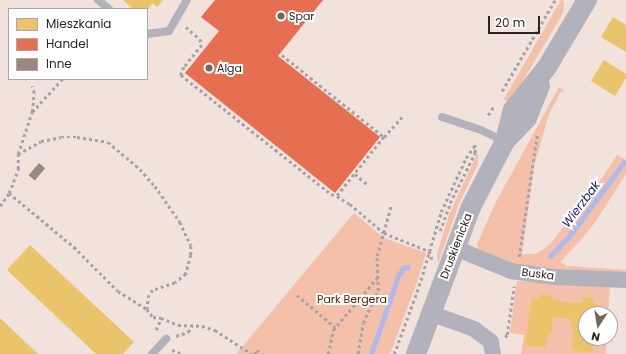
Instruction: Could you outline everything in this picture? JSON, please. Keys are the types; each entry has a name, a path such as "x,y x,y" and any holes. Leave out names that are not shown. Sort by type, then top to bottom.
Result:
{"street":[{"name":"Druskienicka","path":"416,354 454,248 471,207 517,120 513,110 547,67 587,0"},
{"name":"Buska","path":"454,248 516,272 555,277 626,280"},
{"path":"430,313 474,329 497,348"}],"lane":[{"path":"98,0 108,8"},
{"path":"148,34 169,31 187,0"},
{"path":"442,116 481,130 505,141"},
{"path":"152,354 166,338"}],"path":[{"path":"500,94 555,0"},
{"path":"176,19 200,39 202,45 184,67 181,75 331,194 350,204 356,211 384,233 429,251"},
{"path":"282,55 384,137"},
{"path":"32,112 61,80"},
{"path":"0,206 9,193 18,169 18,154 32,112 34,93 32,86"},
{"path":"488,115 497,101 517,120 536,130 537,134 507,335 497,348"},
{"path":"337,196 384,137 404,116"},
{"path":"18,154 41,142 61,137 77,137 108,142 140,170 154,186 180,222 190,246 191,255 186,274 175,283 153,290 148,295 147,308"},
{"path":"394,354 419,286 447,197 466,158 475,145"},
{"path":"355,174 368,184"},
{"path":"9,193 74,247 121,294 147,308 153,317 161,318 178,325 202,326 215,330 253,354 257,350 263,354"},
{"path":"358,354 363,323 378,291 376,274 377,256 391,206"},
{"path":"328,354 332,333 335,327 377,278"},
{"path":"297,295 335,327"},
{"path":"166,338 188,332 192,326"}],"green space":[{"path":"561,0 563,0 564,3 563,13 510,103 504,99"},
{"path":"559,87 564,91 560,93 549,114 534,166 522,254 535,254 551,243 602,178 617,155 626,160 626,174 596,221 581,240 560,262 567,266 626,270 626,274 519,266 481,251 478,248 477,244 497,200"},
{"path":"478,152 478,164 459,204 438,263 437,254 449,215"},
{"name":"Park Bergera","path":"354,213 384,238 426,253 416,285 390,354 236,354"},
{"path":"517,281 610,286 609,306 578,306 578,346 606,346 606,354 521,354 524,335 510,333"}],"building: Mieszkania":[{"path":"123,0 163,0 157,7 153,3 148,9 132,8"},
{"path":"613,17 626,25 626,52 601,37"},
{"path":"604,60 626,74 626,78 615,96 591,81"},
{"path":"30,245 134,342 123,354 96,354 7,270"},
{"path":"540,294 552,296 552,299 564,302 583,303 583,297 594,298 594,304 598,304 598,306 578,306 578,346 593,346 593,352 574,351 572,348 573,327 571,327 571,319 553,317 551,334 548,334 545,348 525,345 532,297 540,299"},
{"path":"0,318 38,354 0,354"}],"building: Handel":[{"path":"215,0 323,0 278,56 380,137 335,193 185,73 219,31 201,17"}],"building: Inne":[{"path":"39,163 45,168 35,180 29,175"}],"waterway":[{"name":"Wierzbak","path":"550,256 570,235 624,162"},
{"name":"Wierzbak","path":"371,354 398,276 403,268 408,267"}],"place":[{"name":"Spar","path":"281,16"},
{"name":"Alga","path":"209,68"}]}
